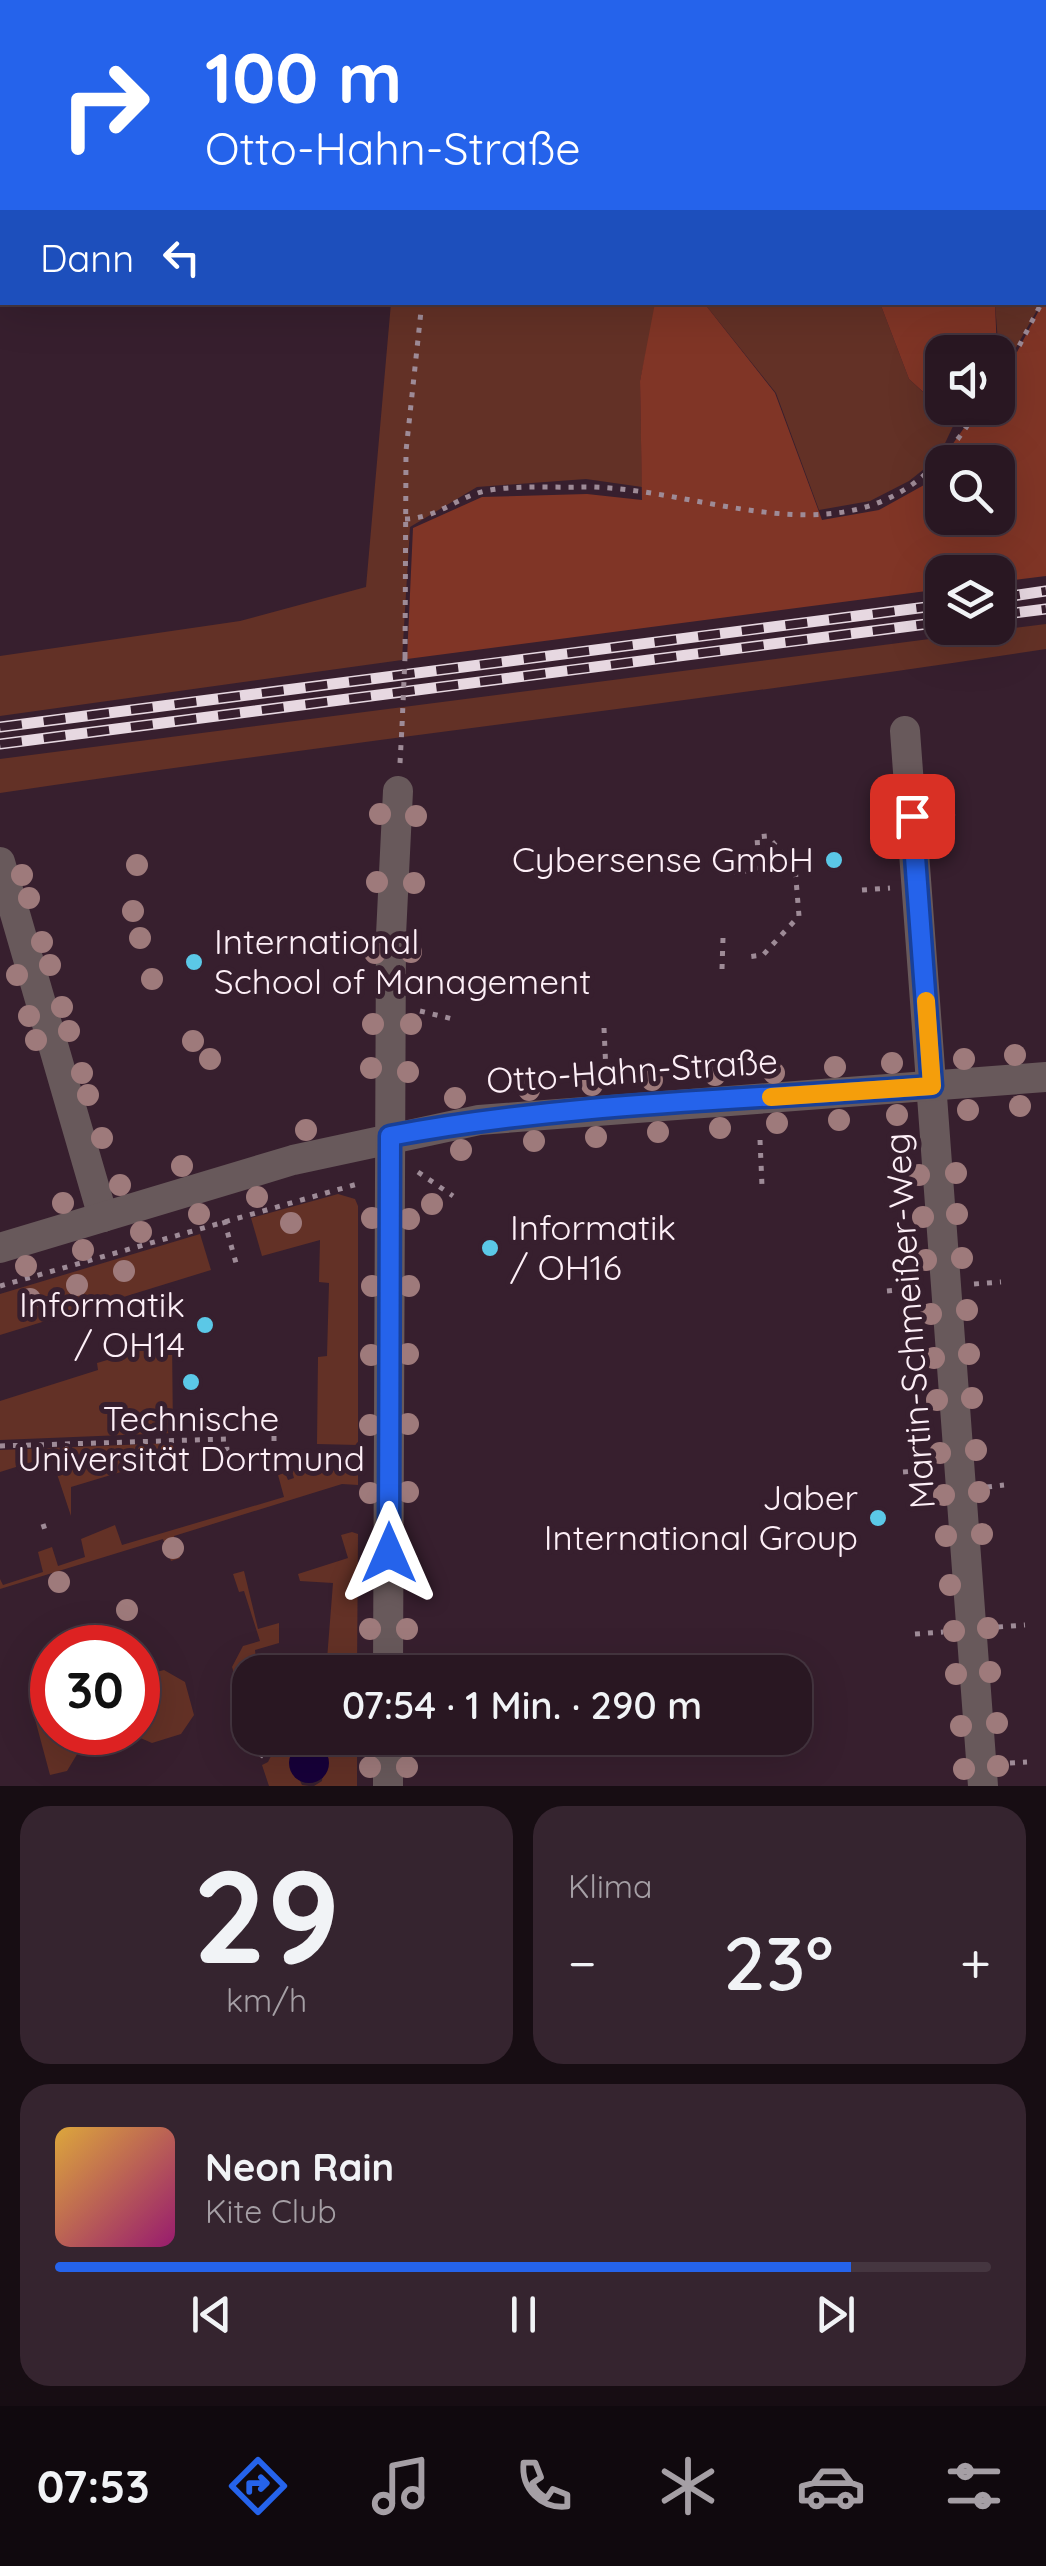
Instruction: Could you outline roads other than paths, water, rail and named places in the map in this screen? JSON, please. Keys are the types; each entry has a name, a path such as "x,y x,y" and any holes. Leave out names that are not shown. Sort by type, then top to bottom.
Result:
{"street":[{"name":"Martin-Schmeißer-Weg","path":"905,730 983,1786"},
{"path":"388,1655 390,1136 398,791"},
{"path":"0,862 103,1217"},
{"name":"Otto-Hahn-Straße","path":"0,1248 294,1160 390,1136 479,1120 570,1110 1046,1077"},
{"path":"388,1755 388,1786"}],"railway":[{"path":"1015,596 1046,591"},
{"path":"0,727 925,607"},
{"path":"1015,613 1046,609"},
{"path":"0,744 925,624"}],"place":[{"name":"Cybersense GmbH","path":"834,860"},
{"name":"International School of Management","path":"194,962"},
{"name":"Informatik / OH16","path":"490,1248"},
{"name":"Informatik / OH14","path":"205,1325"},
{"name":"Technische Universität Dortmund","path":"191,1382"},
{"name":"Jaber International Group","path":"878,1518"}]}
